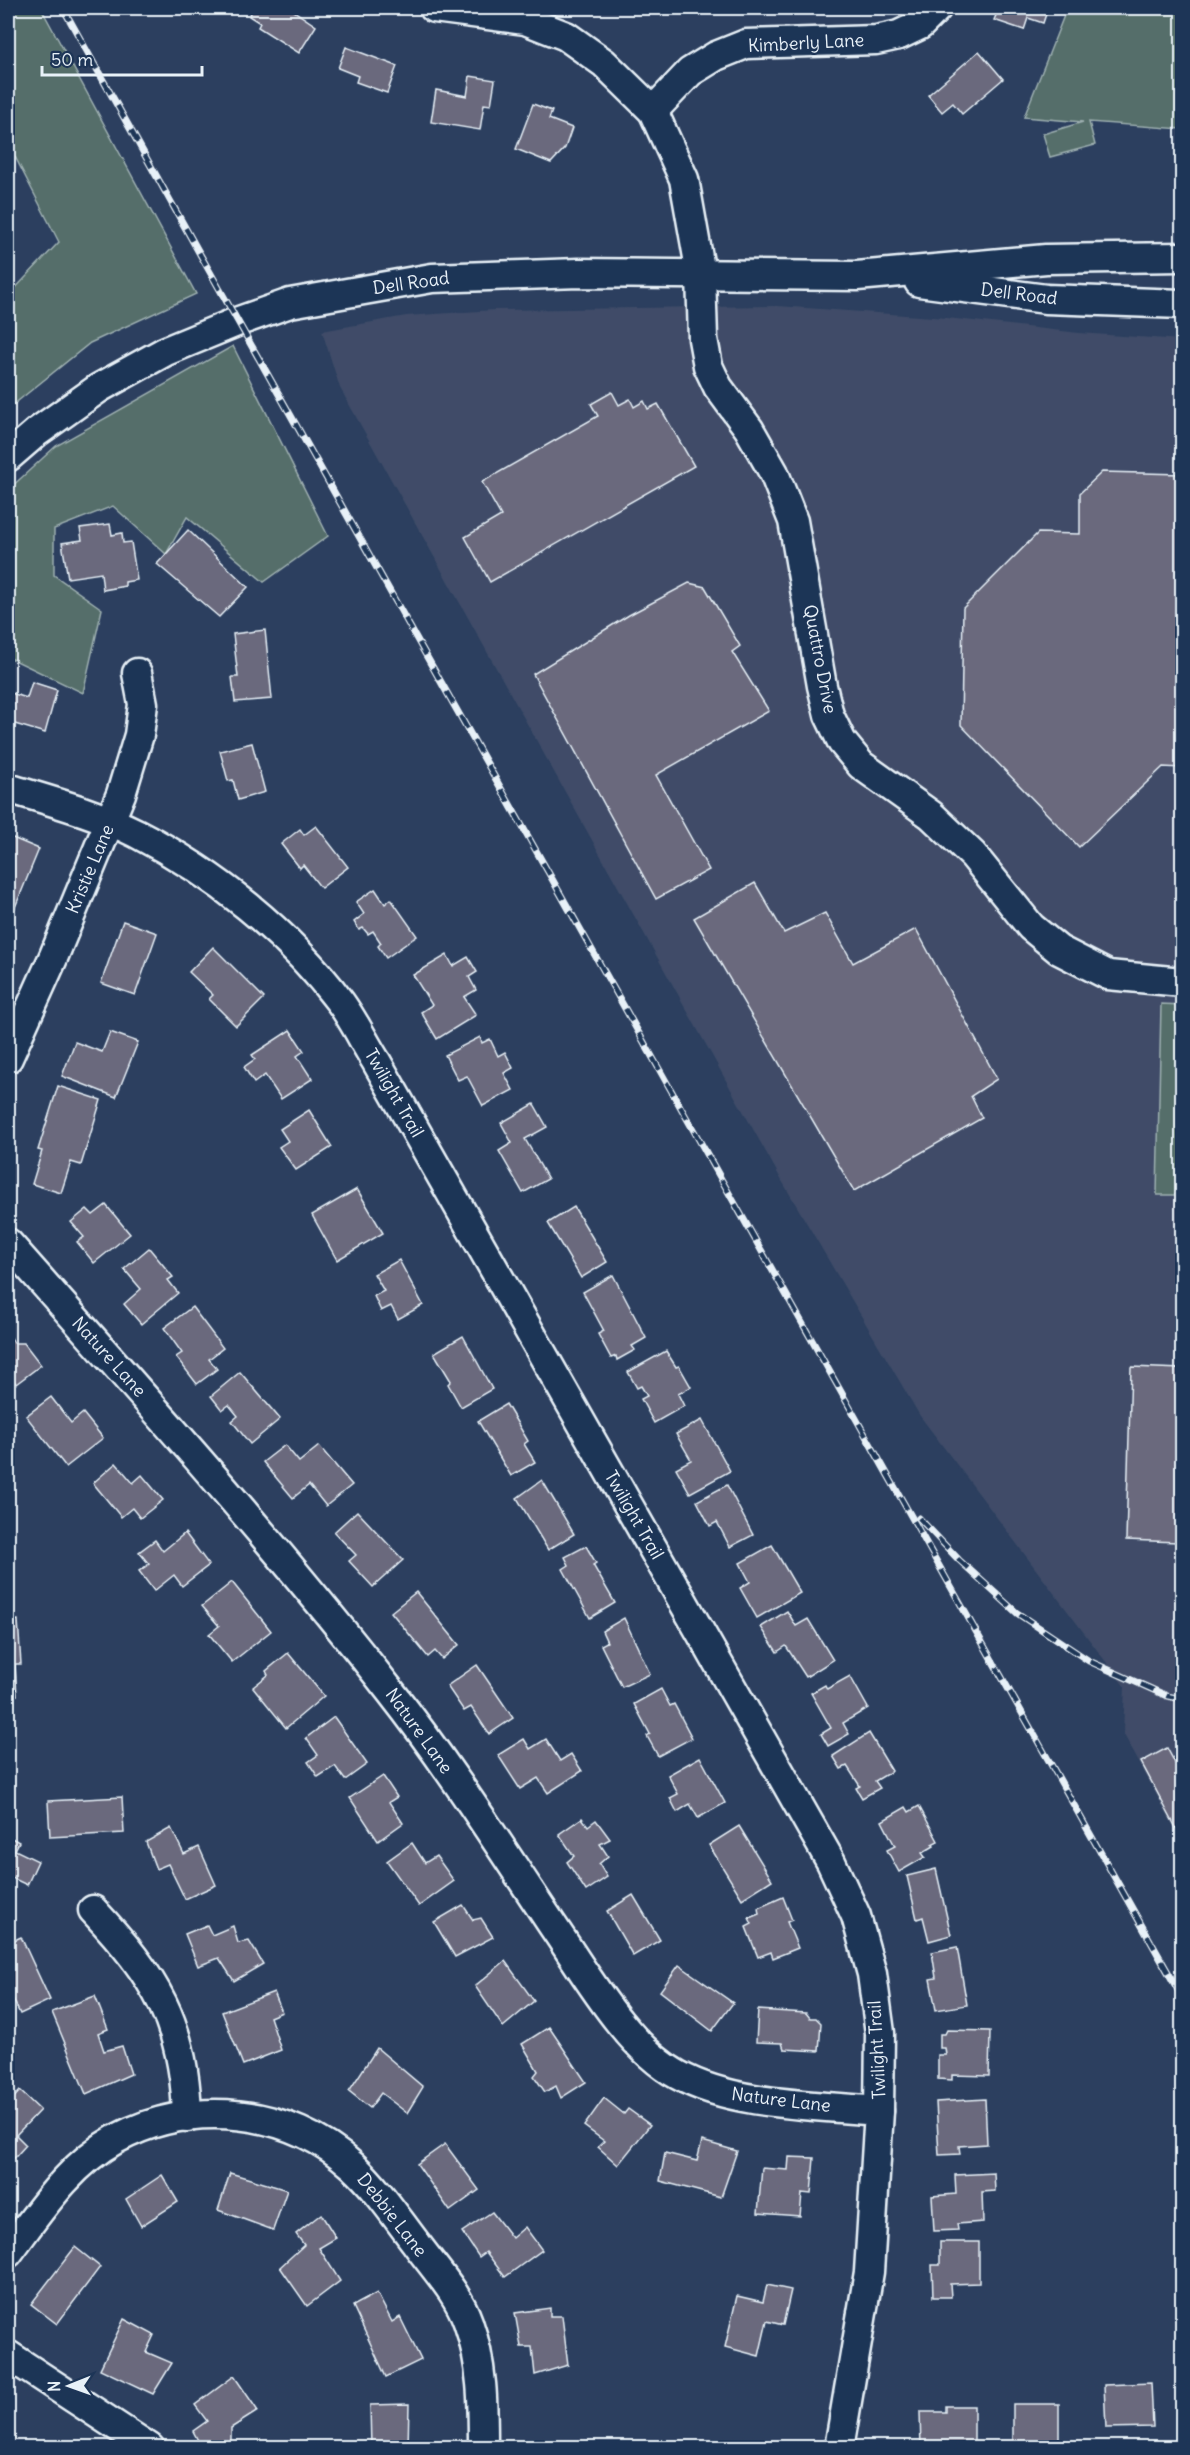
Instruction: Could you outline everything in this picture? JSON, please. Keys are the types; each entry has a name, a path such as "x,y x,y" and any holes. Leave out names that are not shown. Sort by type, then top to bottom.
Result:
{"street":[{"path":"434,8 525,20 566,36 604,63 653,111"},
{"name":"Kimberly Lane","path":"653,111 690,72 716,56 746,44 876,40 899,35 920,25 937,8"},
{"name":"Quattro Drive","path":"653,111 684,179 701,274 703,339 708,366 718,387 749,429 774,473 793,521 822,686 829,715 842,742 861,765 931,814 965,847 1031,927 1059,950 1108,975 1182,982"},
{"name":"Dell Road","path":"8,457 99,388 166,351 290,303 432,278 579,273 857,276 1046,259 1182,257"},
{"name":"Dell Road","path":"857,276 1046,299 1182,304"},
{"name":"Kristie Lane","path":"8,1058 53,958 121,794 139,735 143,704 137,673"},
{"name":"Twilight Trail","path":"8,788 134,832 193,866 248,906 297,952 341,1004 376,1061 831,1862 856,1916 872,1974 880,2032 879,2111 869,2272 839,2448"},
{"name":"Nature Lane","path":"8,1243 216,1478 392,1693 450,1774 609,2008 639,2044 677,2075 711,2089 748,2098 879,2111"},
{"path":"93,1910 122,1941 147,1974 167,2010 180,2051 187,2116"},
{"name":"Debbie Lane","path":"8,2253 52,2195 82,2163 116,2139 155,2123 187,2116 238,2114 279,2123 318,2139 353,2166 381,2197 451,2291 468,2320 478,2353 483,2384 483,2448"},
{"path":"8,2355 150,2448"}],"shaded area":[{"path":"778,306 947,318 1079,333 1182,340 1182,1842 1123,1733 1125,1687 920,1416 782,1181 340,388 322,331 406,316 494,310"}],"green space":[{"path":"8,8 41,8 196,294 90,343 8,409 8,296 59,242 8,143"},
{"path":"1067,8 1182,8 1182,129 1089,122 1095,145 1050,157 1043,134 1083,122 1024,117"},
{"path":"233,346 328,536 264,582 187,517 166,554 113,506 54,529 54,575 102,609 83,693 8,657 8,490 56,446"},
{"path":"1161,1004 1182,1005 1182,1195 1157,1195"}],"building":[{"path":"254,8 296,8 294,11 316,26 299,53 258,27 260,23 249,16"},
{"path":"999,8 1048,8 1043,23 1028,18 1024,30 994,20"},
{"path":"346,47 397,66 387,93 356,82 358,76 338,68"},
{"path":"979,51 1003,79 962,114 953,103 942,112 928,95"},
{"path":"470,76 495,80 491,105 484,104 480,130 431,122 436,90 467,96"},
{"path":"533,104 552,111 549,119 572,128 565,148 551,163 516,149"},
{"path":"612,392 619,405 630,399 634,407 644,401 648,409 658,404 694,466 490,582 465,537 501,516 482,482 598,416 591,404"},
{"path":"1102,472 1182,474 1182,768 1163,767 1079,847 961,725 963,608 1038,533 1080,534 1080,493"},
{"path":"110,524 112,535 122,533 123,543 131,542 137,580 125,582 125,586 103,590 101,573 68,578 62,543 82,540 80,528"},
{"path":"188,530 248,587 219,617 157,564"},
{"path":"689,583 705,587 740,646 732,652 769,711 656,775 709,870 656,899 533,674 629,615"},
{"path":"265,630 272,699 235,702 232,677 238,677 233,634"},
{"path":"32,682 57,690 45,733 8,722 8,692 27,698"},
{"path":"252,743 265,792 238,800 233,780 228,781 220,751"},
{"path":"316,826 348,867 321,888 303,865 300,868 281,844 300,829 304,835"},
{"path":"8,836 39,849 11,917 8,916"},
{"path":"755,883 784,933 825,913 853,963 916,929 997,1079 971,1096 982,1118 854,1191 694,918"},
{"path":"375,889 385,904 391,899 417,936 386,958 378,946 381,943 373,931 368,934 363,928 359,930 354,922 364,914 356,902"},
{"path":"123,921 157,933 135,995 101,983"},
{"path":"213,947 264,998 236,1026 209,999 213,995 189,972"},
{"path":"447,955 453,966 468,957 477,972 469,977 476,990 464,997 476,1015 437,1039 421,1012 432,1005 413,975"},
{"path":"290,1030 304,1051 297,1056 312,1079 281,1099 265,1075 254,1083 244,1067 255,1059 252,1055"},
{"path":"110,1032 138,1042 116,1097 62,1076 75,1042 102,1052"},
{"path":"480,1037 482,1043 490,1039 498,1056 505,1052 513,1068 504,1073 513,1090 483,1106 467,1076 458,1080 445,1055"},
{"path":"58,1086 101,1100 81,1165 71,1162 61,1193 32,1184 42,1151 38,1150"},
{"path":"534,1104 547,1127 525,1139 548,1179 523,1193 499,1151 512,1143 501,1123"},
{"path":"309,1110 332,1147 296,1170 279,1147 288,1141 280,1129"},
{"path":"357,1189 383,1233 337,1260 312,1215"},
{"path":"106,1205 130,1234 94,1263 77,1242 84,1237 71,1222 87,1209 93,1215"},
{"path":"574,1207 607,1262 581,1278 548,1223"},
{"path":"149,1248 173,1277 168,1280 178,1293 141,1324 124,1304 141,1289 124,1269"},
{"path":"399,1260 423,1305 398,1319 391,1306 381,1311 374,1296 384,1291 374,1274"},
{"path":"613,1275 646,1338 632,1346 635,1350 617,1360 616,1356 611,1358 598,1334 604,1331 583,1292"},
{"path":"192,1307 223,1348 209,1359 217,1369 197,1384 176,1357 182,1353 164,1328"},
{"path":"8,1333 14,1343 24,1343 41,1365 16,1384 11,1376 8,1379"},
{"path":"463,1336 492,1389 461,1407 448,1384 451,1381 434,1353"},
{"path":"666,1351 676,1367 679,1366 691,1387 678,1394 684,1406 654,1423 641,1399 647,1396 641,1386 637,1388 628,1372"},
{"path":"1131,1367 1182,1369 1178,1542 1126,1540"},
{"path":"240,1372 280,1419 250,1444 232,1421 238,1416 229,1405 222,1410 211,1396"},
{"path":"51,1397 71,1423 83,1413 103,1438 66,1467 26,1416"},
{"path":"506,1404 528,1441 524,1444 535,1462 511,1476 478,1421"},
{"path":"702,1420 730,1471 690,1493 676,1468 691,1460 676,1434"},
{"path":"285,1445 299,1462 319,1446 352,1485 326,1506 309,1485 293,1498 263,1462"},
{"path":"116,1463 133,1483 142,1475 163,1500 140,1518 132,1508 121,1517 93,1483"},
{"path":"542,1480 574,1534 548,1550 517,1498"},
{"path":"727,1485 753,1535 730,1547 717,1522 710,1526 697,1501"},
{"path":"357,1511 403,1560 373,1587 349,1561 356,1555 334,1532"},
{"path":"185,1533 209,1565 182,1586 174,1575 154,1591 139,1571 149,1564 139,1552 155,1540 163,1551"},
{"path":"772,1545 800,1593 757,1618 740,1588 750,1582 740,1563"},
{"path":"586,1546 596,1563 593,1565 615,1603 590,1618 563,1569 569,1565 565,1557"},
{"path":"232,1582 271,1631 232,1662 209,1634 219,1626 202,1606"},
{"path":"416,1592 459,1645 442,1659 435,1651 428,1657 391,1612"},
{"path":"787,1611 796,1626 808,1619 833,1660 806,1677 786,1646 777,1652 761,1627"},
{"path":"624,1618 650,1674 622,1687 601,1645 607,1642 602,1631"},
{"path":"18,1620 21,1664 15,1664 17,1695 8,1696 8,1621"},
{"path":"288,1653 324,1696 286,1728 253,1687 268,1675 266,1671"},
{"path":"477,1665 513,1718 489,1734 471,1707 464,1711 447,1686"},
{"path":"850,1676 868,1708 843,1723 849,1734 828,1746 821,1734 831,1728 811,1693 825,1685 827,1689"},
{"path":"661,1689 670,1706 674,1704 692,1738 658,1756 647,1736 650,1734 634,1704"},
{"path":"334,1717 367,1764 345,1780 335,1766 318,1777 308,1762 318,1755 306,1738"},
{"path":"869,1733 892,1771 875,1781 880,1788 862,1798 856,1788 860,1786 847,1766 841,1769 833,1756"},
{"path":"524,1739 530,1749 546,1739 560,1761 571,1754 582,1771 548,1793 538,1778 520,1789 498,1755"},
{"path":"1167,1748 1182,1776 1182,1839 1141,1762"},
{"path":"700,1757 725,1803 698,1818 690,1804 677,1812 670,1798 678,1794 668,1775"},
{"path":"383,1776 397,1797 389,1802 403,1823 378,1841 350,1798"},
{"path":"122,1797 124,1833 50,1837 48,1801"},
{"path":"919,1806 938,1841 922,1853 925,1857 899,1872 887,1850 895,1846 882,1821 906,1807 909,1812"},
{"path":"582,1818 588,1826 596,1820 610,1839 600,1844 608,1856 599,1864 607,1877 586,1891 567,1862 574,1856 559,1834"},
{"path":"739,1826 772,1880 742,1899 709,1845"},
{"path":"171,1828 184,1854 199,1847 216,1885 185,1899 168,1864 156,1869 146,1842"},
{"path":"8,1836 19,1842 15,1850 38,1861 27,1885 8,1876"},
{"path":"412,1843 425,1863 436,1856 454,1881 419,1906 387,1861"},
{"path":"936,1869 951,1935 929,1941 923,1917 917,1919 907,1876"},
{"path":"633,1895 660,1940 633,1956 607,1911"},
{"path":"783,1897 792,1920 787,1922 798,1948 773,1958 771,1952 758,1957 746,1927 752,1924 749,1918 759,1914 758,1908"},
{"path":"463,1905 473,1920 481,1918 493,1937 455,1957 434,1922"},
{"path":"207,1925 212,1935 233,1926 238,1943 249,1941 263,1964 234,1981 219,1958 198,1966 185,1934"},
{"path":"21,1937 50,2000 20,2014 8,1988 8,1943"},
{"path":"957,1947 967,2005 936,2010 930,1979 936,1978 932,1952"},
{"path":"505,1961 534,2001 503,2027 475,1986"},
{"path":"679,1965 733,2003 712,2031 660,1991"},
{"path":"274,1992 282,2012 270,2017 281,2050 243,2065 222,2012"},
{"path":"95,1996 108,2029 98,2033 104,2051 122,2046 131,2074 86,2094 52,2012"},
{"path":"758,2010 806,2013 810,2018 816,2018 821,2023 819,2051 784,2049 782,2043 756,2042"},
{"path":"549,2027 586,2082 561,2098 556,2086 545,2092 534,2076 538,2071 522,2044"},
{"path":"947,2030 990,2031 989,2076 952,2075 952,2080 938,2079 938,2055 946,2055 945,2048 940,2048 940,2034 945,2034"},
{"path":"377,2048 423,2087 407,2113 381,2093 370,2108 349,2091"},
{"path":"20,2091 40,2110 16,2135 26,2145 8,2165 8,2104"},
{"path":"604,2098 624,2114 628,2109 650,2125 618,2165 598,2147 604,2141 584,2126"},
{"path":"985,2099 987,2144 959,2146 960,2154 939,2155 936,2102"},
{"path":"702,2141 737,2151 721,2197 660,2181 665,2153 697,2161"},
{"path":"445,2144 479,2190 450,2211 417,2164"},
{"path":"789,2157 814,2158 811,2194 802,2193 800,2216 758,2213 762,2168 788,2170"},
{"path":"230,2173 287,2190 273,2230 218,2210"},
{"path":"994,2173 995,2191 982,2192 983,2222 957,2224 958,2230 934,2231 932,2196 956,2194 955,2175"},
{"path":"162,2175 178,2202 141,2226 126,2199"},
{"path":"492,2212 512,2238 525,2227 542,2250 505,2277 486,2252 479,2257 462,2232"},
{"path":"321,2214 336,2238 319,2248 340,2281 307,2306 280,2267 304,2245 296,2234"},
{"path":"940,2242 979,2242 979,2283 950,2284 951,2297 933,2297 932,2265 940,2265"},
{"path":"75,2247 100,2267 57,2324 31,2304"},
{"path":"767,2285 791,2290 783,2325 767,2321 759,2356 725,2347 737,2296 763,2302"},
{"path":"377,2293 392,2322 400,2317 421,2360 386,2377 353,2306"},
{"path":"550,2308 550,2316 562,2316 568,2365 535,2375 532,2347 521,2347 515,2313"},
{"path":"124,2319 154,2335 146,2352 172,2363 153,2394 100,2369"},
{"path":"234,2376 258,2411 231,2428 231,2447 202,2448 193,2431 207,2421 195,2405"},
{"path":"1151,2383 1153,2427 1106,2428 1104,2385"},
{"path":"409,2404 408,2448 371,2448 370,2405"},
{"path":"1013,2404 1059,2404 1059,2448 1013,2448"},
{"path":"946,2406 974,2406 974,2448 921,2448 920,2412 946,2412"},
{"path":"8,2430 15,2436 8,2446"}],"railway":[{"path":"63,8 1182,1997"},
{"path":"919,1518 959,1560 1017,1613 1089,1661 1167,1696 1182,1699"}]}
